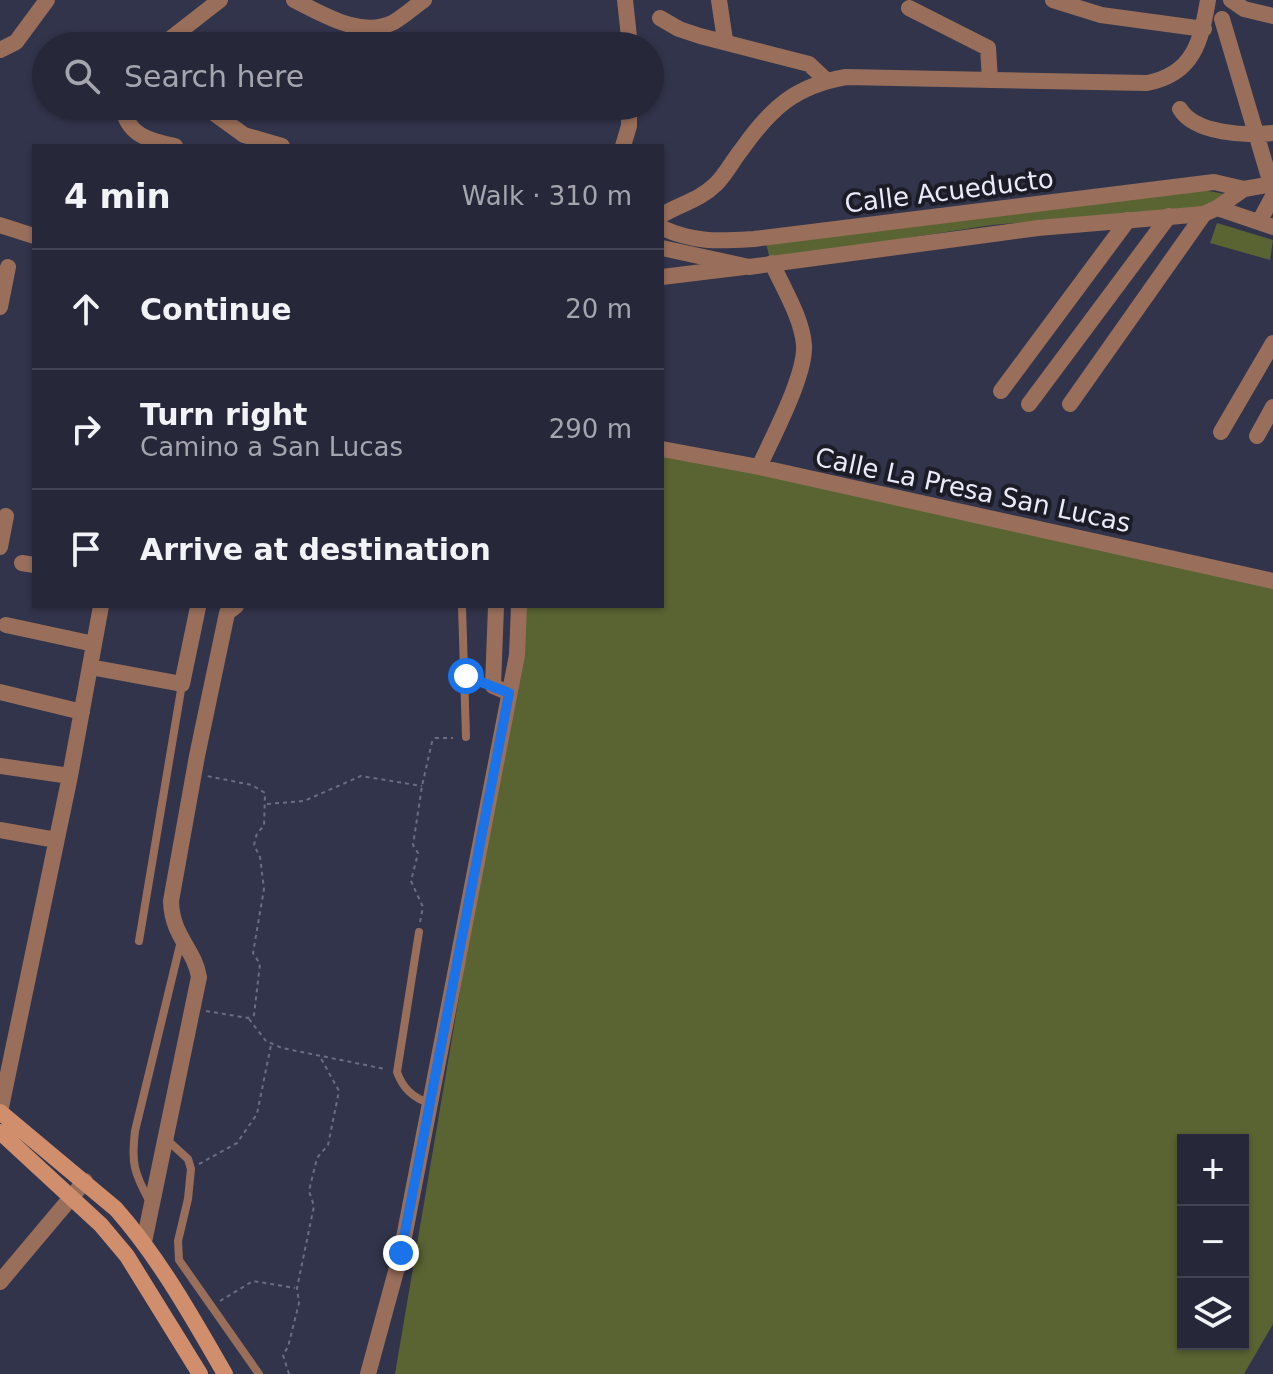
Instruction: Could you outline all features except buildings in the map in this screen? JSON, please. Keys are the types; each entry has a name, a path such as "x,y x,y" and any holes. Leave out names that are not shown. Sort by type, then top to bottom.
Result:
{"main road":[{"path":"0,1112 116,1209 144,1242 225,1374"},
{"path":"0,1132 72,1196 127,1256 200,1374"}],"street":[{"path":"0,50 16,42 47,0"},
{"path":"179,32 220,0"},
{"path":"294,0 353,26 371,29 392,23 424,0"},
{"path":"625,0 628,32"},
{"path":"719,0 725,40"},
{"path":"1053,0 1101,15 1204,29"},
{"path":"664,214 701,197 718,183 774,109 791,96 826,80 846,77 1147,83 1171,74 1192,56 1204,29 1208,0"},
{"path":"1231,0 1244,9 1273,16"},
{"path":"909,8 988,48 990,80"},
{"path":"660,18 679,29 809,64 826,80"},
{"path":"1070,404 1210,211 1266,224 1272,188 1265,134 1222,19"},
{"path":"1180,109 1186,119 1199,127 1265,134"},
{"path":"126,120 132,130 164,144"},
{"path":"223,120 244,135 275,144"},
{"path":"624,144 629,120"},
{"name":"Calle Acueducto","path":"664,229 699,241 754,239 1214,182 1244,189 1272,188"},
{"name":"Calle Acueducto","path":"664,277 1025,229 1210,211 1244,189"},
{"path":"1029,404 1169,216"},
{"path":"1001,391 1128,220"},
{"path":"0,225 32,235"},
{"path":"754,239 761,265 800,328 804,345 802,366 759,467"},
{"name":"Calle Acueducto","path":"664,248 761,265"},
{"path":"0,307 8,267"},
{"path":"1221,432 1273,343"},
{"path":"1257,436 1273,407"},
{"name":"Calle La Presa San Lucas","path":"664,449 759,467 1273,581"},
{"path":"0,547 6,516"},
{"path":"0,1112 70,776 101,608"},
{"path":"90,667 182,684 195,608"},
{"path":"496,608 493,686 509,693"},
{"path":"368,1374 401,1253 517,655 519,608"},
{"path":"144,1242 199,977 197,967 171,917 171,901 194,774 232,610"},
{"path":"6,625 94,644"},
{"path":"0,692 82,712"},
{"path":"0,766 70,776"},
{"path":"0,830 56,840"},
{"path":"0,1282 85,1181"}],"lane":[{"path":"462,608 466,737"},
{"path":"466,676 493,686"},
{"path":"139,941 182,684"},
{"path":"419,932 397,1072 401,1083 415,1098 429,1103"},
{"path":"150,1203 135,1176 132,1160 135,1131 181,940"},
{"path":"165,1139 188,1159 191,1169 178,1241 179,1260 259,1374"}],"path":[{"path":"419,932 423,907 411,881 418,853 413,845 422,786 435,738 466,737"},
{"path":"193,1009 248,1018 254,1015 260,964 253,953 264,889 260,857 254,845 257,833 264,826 266,805 265,793 252,785 194,774"},
{"path":"266,805 304,801 361,776 422,786"},
{"path":"248,1018 272,1044 397,1072"},
{"path":"191,1169 237,1143 257,1114 272,1044"},
{"path":"289,1374 283,1355 288,1347 299,1303 297,1288 314,1206 309,1191 317,1158 328,1145 339,1091 319,1055"},
{"path":"210,1307 253,1281 297,1288"}],"green space":[{"path":"1197,189 1226,194 1201,207 992,225 770,259 765,240"},
{"path":"1217,223 1273,240 1270,260 1210,243"},
{"path":"664,453 1273,585 1273,1324 1244,1374 395,1374 517,655 519,608 664,608"}],"route":[{"path":"401,1253 509,693 466,676"}]}
